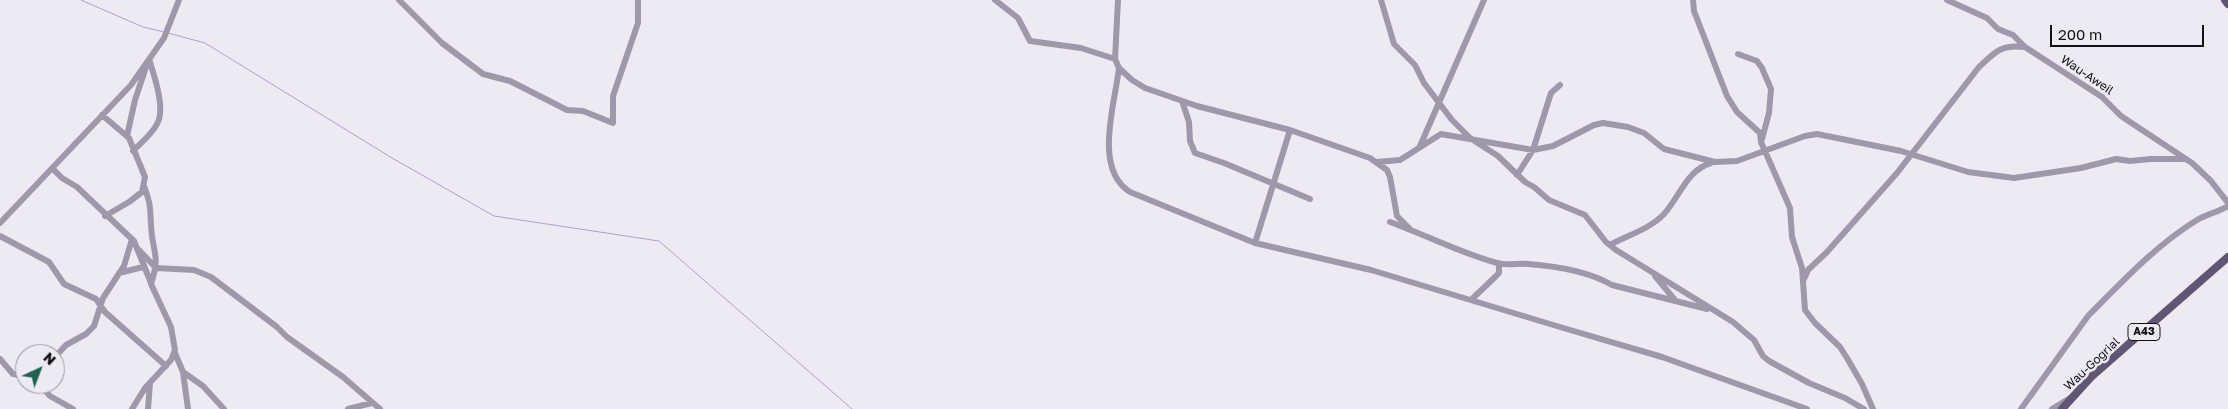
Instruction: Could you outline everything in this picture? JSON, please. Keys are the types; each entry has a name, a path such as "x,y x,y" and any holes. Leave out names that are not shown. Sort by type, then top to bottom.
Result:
{"main road":[{"path":"2224,0 2228,4"},
{"name":"Wau-Gogrial","path":"2062,409 2091,377 2228,257"}],"street":[{"path":"0,223 131,84 164,38 179,0"},
{"path":"399,0 447,47 483,74 510,81 567,110 583,110 612,123 613,96 638,23 638,0"},
{"path":"995,0 1018,18 1030,41 1081,48 1115,59"},
{"path":"1118,0 1115,59 1119,68 1132,80 1145,88 1182,101 1290,130 1362,154 1377,162 1387,170 1390,177 1397,216 1410,229"},
{"path":"1381,0 1394,44 1415,64 1424,83 1452,120 1470,138 1498,156 1517,175 1554,203 1585,215 1610,245 1654,275 1675,300"},
{"path":"1420,146 1446,91 1484,0"},
{"path":"1693,0 1694,11 1724,89 1737,112 1760,133 1790,208 1792,237 1800,256 1805,310 1815,324 1840,347 1873,409"},
{"name":"Wau-Aweil","path":"1946,0 1988,18 1998,28 2013,34 2025,47 2102,97 2121,116 2186,159 2212,181 2228,204"},
{"path":"1803,280 1808,270 1911,155 1951,101 1986,60 2005,46 2025,47"},
{"path":"1738,54 1757,61 1772,90 1762,142"},
{"path":"105,216 142,192 144,186 144,172 128,136 135,100 149,59"},
{"path":"133,150 157,125 161,114 156,80 149,59"},
{"path":"1119,68 1109,138 1109,153 1112,170 1116,179 1130,192 1255,243 1371,270 1662,357 1807,409"},
{"path":"1517,175 1533,150 1551,93 1560,85"},
{"path":"1182,101 1189,122 1190,141 1195,153 1310,199"},
{"path":"102,115 128,136"},
{"path":"1377,162 1400,160 1441,134 1533,150 1553,146 1594,125 1603,123 1628,127 1644,133 1664,149 1715,162"},
{"path":"1255,243 1290,130"},
{"path":"1610,245 1655,222 1665,213 1689,178 1702,166 1715,162 1737,161 1805,136 1817,134 1847,139 1911,155 1968,172 2014,178 2081,168 2116,159 2130,161 2186,159"},
{"path":"52,168 62,178 81,190 105,216 132,239 171,327 176,346 175,353 166,366 150,382 132,409"},
{"path":"144,186 151,206 151,226 157,255 156,268 151,284"},
{"path":"2020,409 2088,316 2098,306 2145,261 2189,225 2228,204"},
{"path":"1390,222 1468,254 1499,263 1540,265 1562,269 1601,278 1612,285 1715,312"},
{"path":"0,236 46,259 68,286 89,294 105,312 166,366"},
{"path":"65,346 92,329 98,319 104,294 127,258 132,239"},
{"path":"137,248 156,268 194,270 211,277 277,327 287,337 343,377 380,409"},
{"path":"1471,300 1496,277 1499,263"},
{"path":"119,273 143,267"},
{"path":"1654,275 1665,278 1733,322 1754,340 1763,356 1769,361 1809,383 1845,398 1864,409"},
{"path":"175,353 183,372 188,409"},
{"path":"0,359 11,372 15,373"},
{"path":"183,372 203,386 224,409"},
{"path":"148,409 150,382"},
{"path":"48,394 72,409"},
{"path":"2052,409 2071,398"},
{"path":"348,409 372,403"}],"waterway":[{"path":"81,0 143,27 164,32"},
{"path":"168,33 205,43 392,158 494,216 659,241 852,409"}]}
